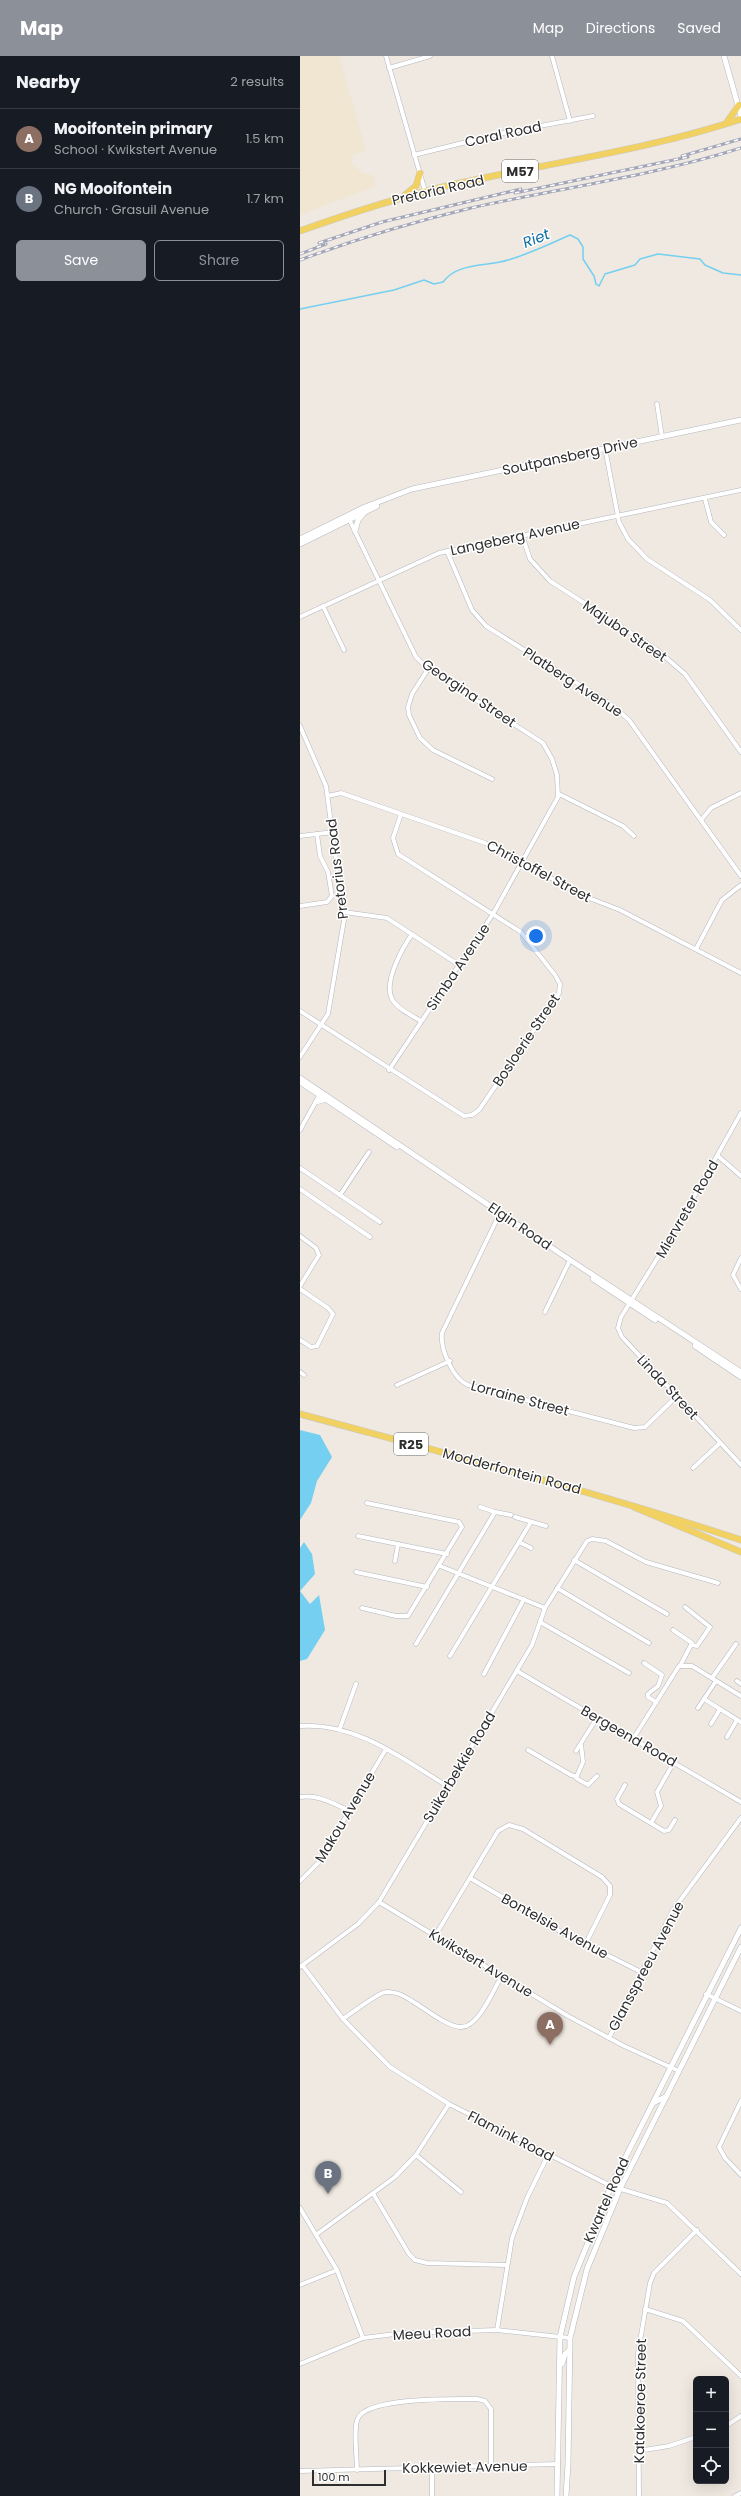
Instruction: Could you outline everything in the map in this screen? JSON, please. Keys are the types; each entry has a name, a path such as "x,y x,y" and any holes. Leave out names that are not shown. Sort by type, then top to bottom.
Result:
{"main road":[{"path":"726,124 739,105"},
{"name":"Pretoria Road","path":"300,231 425,192 647,145 726,124 741,117"},
{"path":"402,198 416,186 420,173"},
{"name":"Modderfontein Road","path":"300,1414 543,1479 741,1540"},
{"name":"Modderfontein Road","path":"631,1506 741,1552"}],"street":[{"path":"386,56 425,192"},
{"path":"389,68 430,56"},
{"path":"552,56 570,121"},
{"path":"724,56 739,105 741,117"},
{"name":"Coral Road","path":"414,156 463,142 593,116"},
{"path":"657,404 662,437"},
{"name":"Soutpansberg Drive","path":"300,539 399,494 444,481 741,420"},
{"path":"605,448 618,516 628,539 642,555 706,597 741,630"},
{"name":"Langeberg Avenue","path":"300,617 433,555 741,490"},
{"name":"Soutpansberg Drive","path":"300,544 348,517 366,511 399,494"},
{"path":"705,498 711,522 724,535"},
{"path":"355,531 358,520 366,511"},
{"name":"Georgina Street","path":"348,517 416,657 428,669 543,743 552,759 559,794"},
{"name":"Majuba Street","path":"522,535 530,559 550,581 656,649 680,670 741,752"},
{"name":"Platberg Avenue","path":"447,552 462,591 472,610 483,622 624,715 702,820 741,876"},
{"path":"323,606 344,650"},
{"path":"428,669 412,694 408,707 409,715 420,738 433,750 492,779"},
{"name":"Pretorius Road","path":"300,726 323,777 328,796 344,912 344,925 329,1009 322,1025 300,1057"},
{"name":"Christoffel Street","path":"328,796 341,793 481,842 589,898 620,910 741,973"},
{"path":"702,820 711,808 741,793"},
{"path":"523,863 559,794 623,826 634,836"},
{"name":"Bosloerie Street","path":"300,1011 458,1115 472,1115 479,1110 559,993 558,980 525,936 398,854 392,838 401,814"},
{"path":"300,836 334,832"},
{"path":"300,906 327,902 332,896 328,872 320,857 317,834"},
{"name":"Simba Avenue","path":"390,1070 493,914 523,863"},
{"path":"696,949 722,900 741,885"},
{"path":"344,912 385,917 459,965"},
{"path":"412,934 396,959 391,994 395,1003 422,1022"},
{"name":"Elgin Road","path":"300,1078 569,1262 741,1372"},
{"name":"Elgin Road","path":"300,1082 320,1093 326,1099 500,1214"},
{"path":"300,1130 320,1093"},
{"path":"316,1102 326,1099"},
{"name":"Miervreter Road","path":"631,1302 718,1156 741,1113"},
{"path":"340,1195 369,1152"},
{"path":"718,1156 741,1176"},
{"path":"300,1168 380,1222"},
{"path":"300,1189 370,1237"},
{"name":"Lorraine Street","path":"500,1214 442,1333 442,1344 460,1380 468,1385 634,1428 645,1427 650,1424 677,1396"},
{"path":"300,1236 316,1248 319,1255 300,1286"},
{"path":"741,1258 733,1275 741,1289"},
{"path":"545,1312 569,1262"},
{"path":"300,1289 328,1308 333,1314 318,1346 311,1347 300,1340"},
{"name":"Elgin Road","path":"631,1302 741,1377"},
{"name":"Linda Street","path":"631,1302 618,1323 619,1332 741,1465"},
{"path":"397,1385 450,1362"},
{"path":"300,1372 304,1375"},
{"path":"692,1468 720,1443"},
{"path":"362,1608 396,1616 408,1616 428,1587 462,1527 459,1522 367,1503"},
{"path":"480,1507 546,1526"},
{"path":"416,1644 495,1512"},
{"path":"450,1656 531,1522"},
{"path":"358,1536 447,1554"},
{"name":"Suikerbekkie Road","path":"301,1967 358,1924 378,1902 517,1671 532,1645 544,1608 587,1541 592,1538 606,1541 646,1562 718,1583"},
{"path":"519,1542 531,1548"},
{"path":"394,1561 398,1544"},
{"path":"574,1560 667,1614"},
{"path":"440,1566 544,1608"},
{"path":"356,1572 428,1587"},
{"path":"557,1588 648,1643"},
{"path":"484,1674 524,1599"},
{"path":"685,1607 710,1627 697,1646 692,1645"},
{"path":"540,1622 629,1673"},
{"path":"673,1630 690,1641 692,1645"},
{"path":"698,1708 710,1690 716,1672 736,1644"},
{"path":"633,1739 656,1702 682,1665 692,1645"},
{"path":"644,1663 662,1675 658,1686 648,1694 649,1698 656,1702"},
{"path":"682,1665 692,1666 741,1696"},
{"name":"Bergeend Road","path":"517,1671 741,1802"},
{"path":"340,1728 356,1684"},
{"path":"704,1699 739,1721 727,1737"},
{"path":"711,1724 720,1709"},
{"path":"576,1751 597,1718"},
{"path":"300,1726 340,1728 386,1749 447,1786"},
{"path":"576,1776 583,1762 581,1744"},
{"name":"Makou Avenue","path":"300,1881 319,1862 386,1749"},
{"path":"528,1750 566,1773 576,1776 578,1781 588,1785 597,1776"},
{"path":"651,1823 660,1806 657,1794 674,1762"},
{"path":"625,1784 617,1802 667,1831 675,1820"},
{"path":"300,1797 310,1796 320,1798 350,1811"},
{"name":"Glansspreeu Avenue","path":"608,2038 673,1910 741,1818"},
{"path":"435,1936 498,1831 509,1825 523,1829 602,1877 610,1886 610,1895 585,1945"},
{"name":"Bontelsie Avenue","path":"470,1878 585,1945 641,1972"},
{"name":"Kwikstert Avenue","path":"378,1902 608,2038 679,2071"},
{"name":"Kwartel Road","path":"557,2496 560,2337 568,2301 581,2256 611,2186 706,1994 741,1928"},
{"name":"Kwartel Road","path":"566,2496 570,2338 582,2288 609,2215 620,2190 741,1947"},
{"name":"Flamink Road","path":"301,1967 343,2019 390,2067 449,2104 611,2186 620,2190 667,2203 697,2230 741,2274"},
{"path":"715,1977 729,1970"},
{"path":"343,2019 367,2004 379,1994 396,1992 459,2028 467,2026 474,2022 502,1975"},
{"path":"706,1994 741,2011"},
{"path":"690,2028 699,2032"},
{"path":"652,2104 667,2096"},
{"path":"741,2101 719,2146 725,2158 741,2175"},
{"path":"316,2234 374,2195 395,2177 416,2155 449,2104"},
{"path":"627,2155 643,2145"},
{"path":"416,2155 461,2192"},
{"path":"497,2330 506,2265 521,2212 548,2155"},
{"path":"374,2195 405,2249 416,2260 427,2263 506,2265"},
{"path":"300,2208 337,2270 363,2338"},
{"path":"595,2223 603,2216 609,2215"},
{"name":"Katakoeroe Street","path":"639,2496 638,2353 645,2309 654,2273 697,2230"},
{"path":"300,2285 337,2270"},
{"path":"568,2301 574,2299 582,2288"},
{"path":"645,2309 683,2321 741,2376"},
{"name":"Meeu Road","path":"300,2364 363,2338 419,2331 497,2330 570,2338"},
{"path":"559,2375 565,2354 570,2350"},
{"path":"357,2470 356,2424 359,2416 364,2412 402,2401 476,2399 485,2401 491,2409 491,2468"},
{"path":"729,2424 741,2416"},
{"path":"638,2451 675,2444 693,2438"},
{"name":"Kokkewiet Avenue","path":"300,2471 491,2468 558,2464"},
{"path":"432,2469 432,2496"},
{"path":"736,2496 741,2493"}],"shaded area":[{"path":"300,56 339,56 366,151 353,154 351,163 363,174 373,175 376,186 300,215"}],"water":[{"path":"300,1430 320,1435 332,1457 317,1481 311,1503 300,1520"},
{"path":"304,1542 312,1554 315,1574 300,1591 300,1548"},
{"path":"300,1591 310,1604 319,1595 325,1630 307,1659 300,1661"}],"waterway":[{"name":"Riet","path":"300,309 394,290 424,280 434,284 443,282 456,271 464,268 516,258 570,235 578,239 583,247 583,259 594,276 596,284 599,286 605,274 635,265 640,259 658,254 700,259 705,265 723,273 741,275"}],"railway":[{"path":"682,156 741,139"},
{"path":"300,260 363,238 449,213 641,174 708,158 741,148"},
{"path":"515,193 688,157"},
{"path":"319,243 382,222 521,189"},
{"path":"300,254 326,244"}],"place":[{"name":"Mooifontein primary","path":"550,2045"},
{"name":"NG Mooifontein","path":"328,2194"}]}
